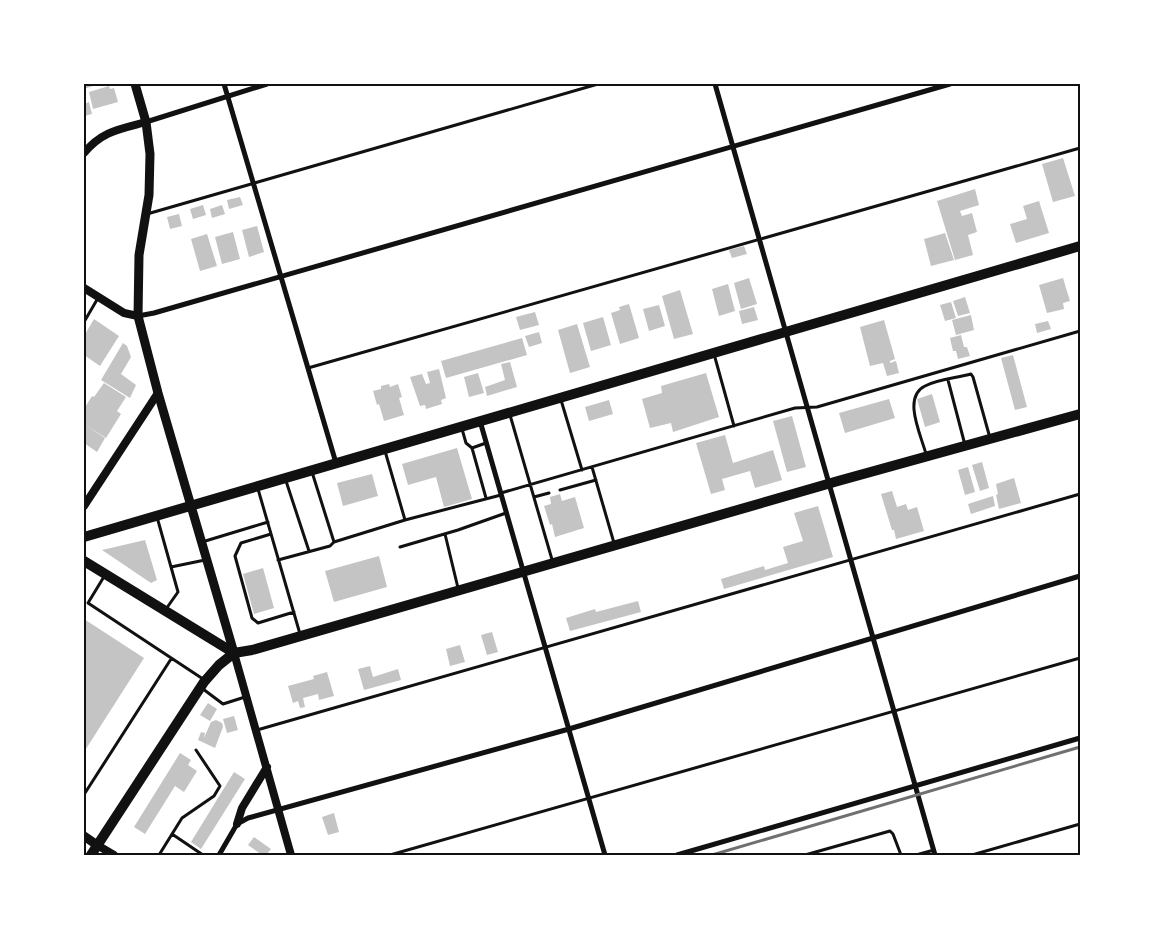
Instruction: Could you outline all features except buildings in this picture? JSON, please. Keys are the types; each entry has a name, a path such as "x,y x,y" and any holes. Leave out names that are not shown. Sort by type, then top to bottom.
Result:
{"main road":[{"path":"135,84 146,122 150,154 149,195 139,255 138,316 158,393 234,653"},
{"path":"84,537 1080,246"},
{"path":"91,855 202,684 219,665 234,653 252,650 828,484 1080,414"},
{"path":"86,565 106,574 234,653"},
{"path":"84,836 97,845"}],"street":[{"path":"224,84 336,463"},
{"path":"84,153 97,138 105,134 267,84"},
{"path":"715,84 934,853"},
{"path":"84,288 124,313 138,316 154,313 950,84"},
{"path":"84,506 158,393"},
{"path":"480,420 605,855"},
{"path":"237,824 248,818 278,809 569,729 1080,576"},
{"path":"234,653 291,855"},
{"path":"677,855 1080,738"},
{"path":"219,855 237,824 242,808 267,767"},
{"path":"97,845 114,855"}],"lane":[{"path":"146,214 598,84"},
{"path":"308,368 1080,148"},
{"path":"84,322 98,298"},
{"path":"278,560 330,546 334,542 405,520 486,498 490,499 530,485 795,408 818,407 1080,331"},
{"path":"713,353 734,426"},
{"path":"927,456 913,406 914,397 923,387 971,374 990,438"},
{"path":"948,380 966,446"},
{"path":"560,397 582,470"},
{"path":"509,412 553,564"},
{"path":"461,426 466,444 472,448 486,498"},
{"path":"472,448 486,443"},
{"path":"384,448 405,520"},
{"path":"592,467 615,546"},
{"path":"312,470 334,542"},
{"path":"285,478 309,551"},
{"path":"560,490 596,480"},
{"path":"257,486 300,636"},
{"path":"534,497 549,493"},
{"path":"256,730 1080,494"},
{"path":"400,547 506,513"},
{"path":"156,515 178,592 165,610"},
{"path":"201,542 268,522"},
{"path":"271,534 241,543 235,556 252,618 258,623 294,612"},
{"path":"445,534 459,591"},
{"path":"171,567 206,560"},
{"path":"106,574 88,603 171,659 223,704 246,697"},
{"path":"390,855 1080,658"},
{"path":"84,792 171,659"},
{"path":"159,855 182,818 214,796 220,786 196,750"},
{"path":"972,855 1080,824"},
{"path":"805,855 890,831 901,855"},
{"path":"172,834 203,855"},
{"path":"916,855 934,853"}],"railway":[{"path":"712,855 1080,747"}]}
